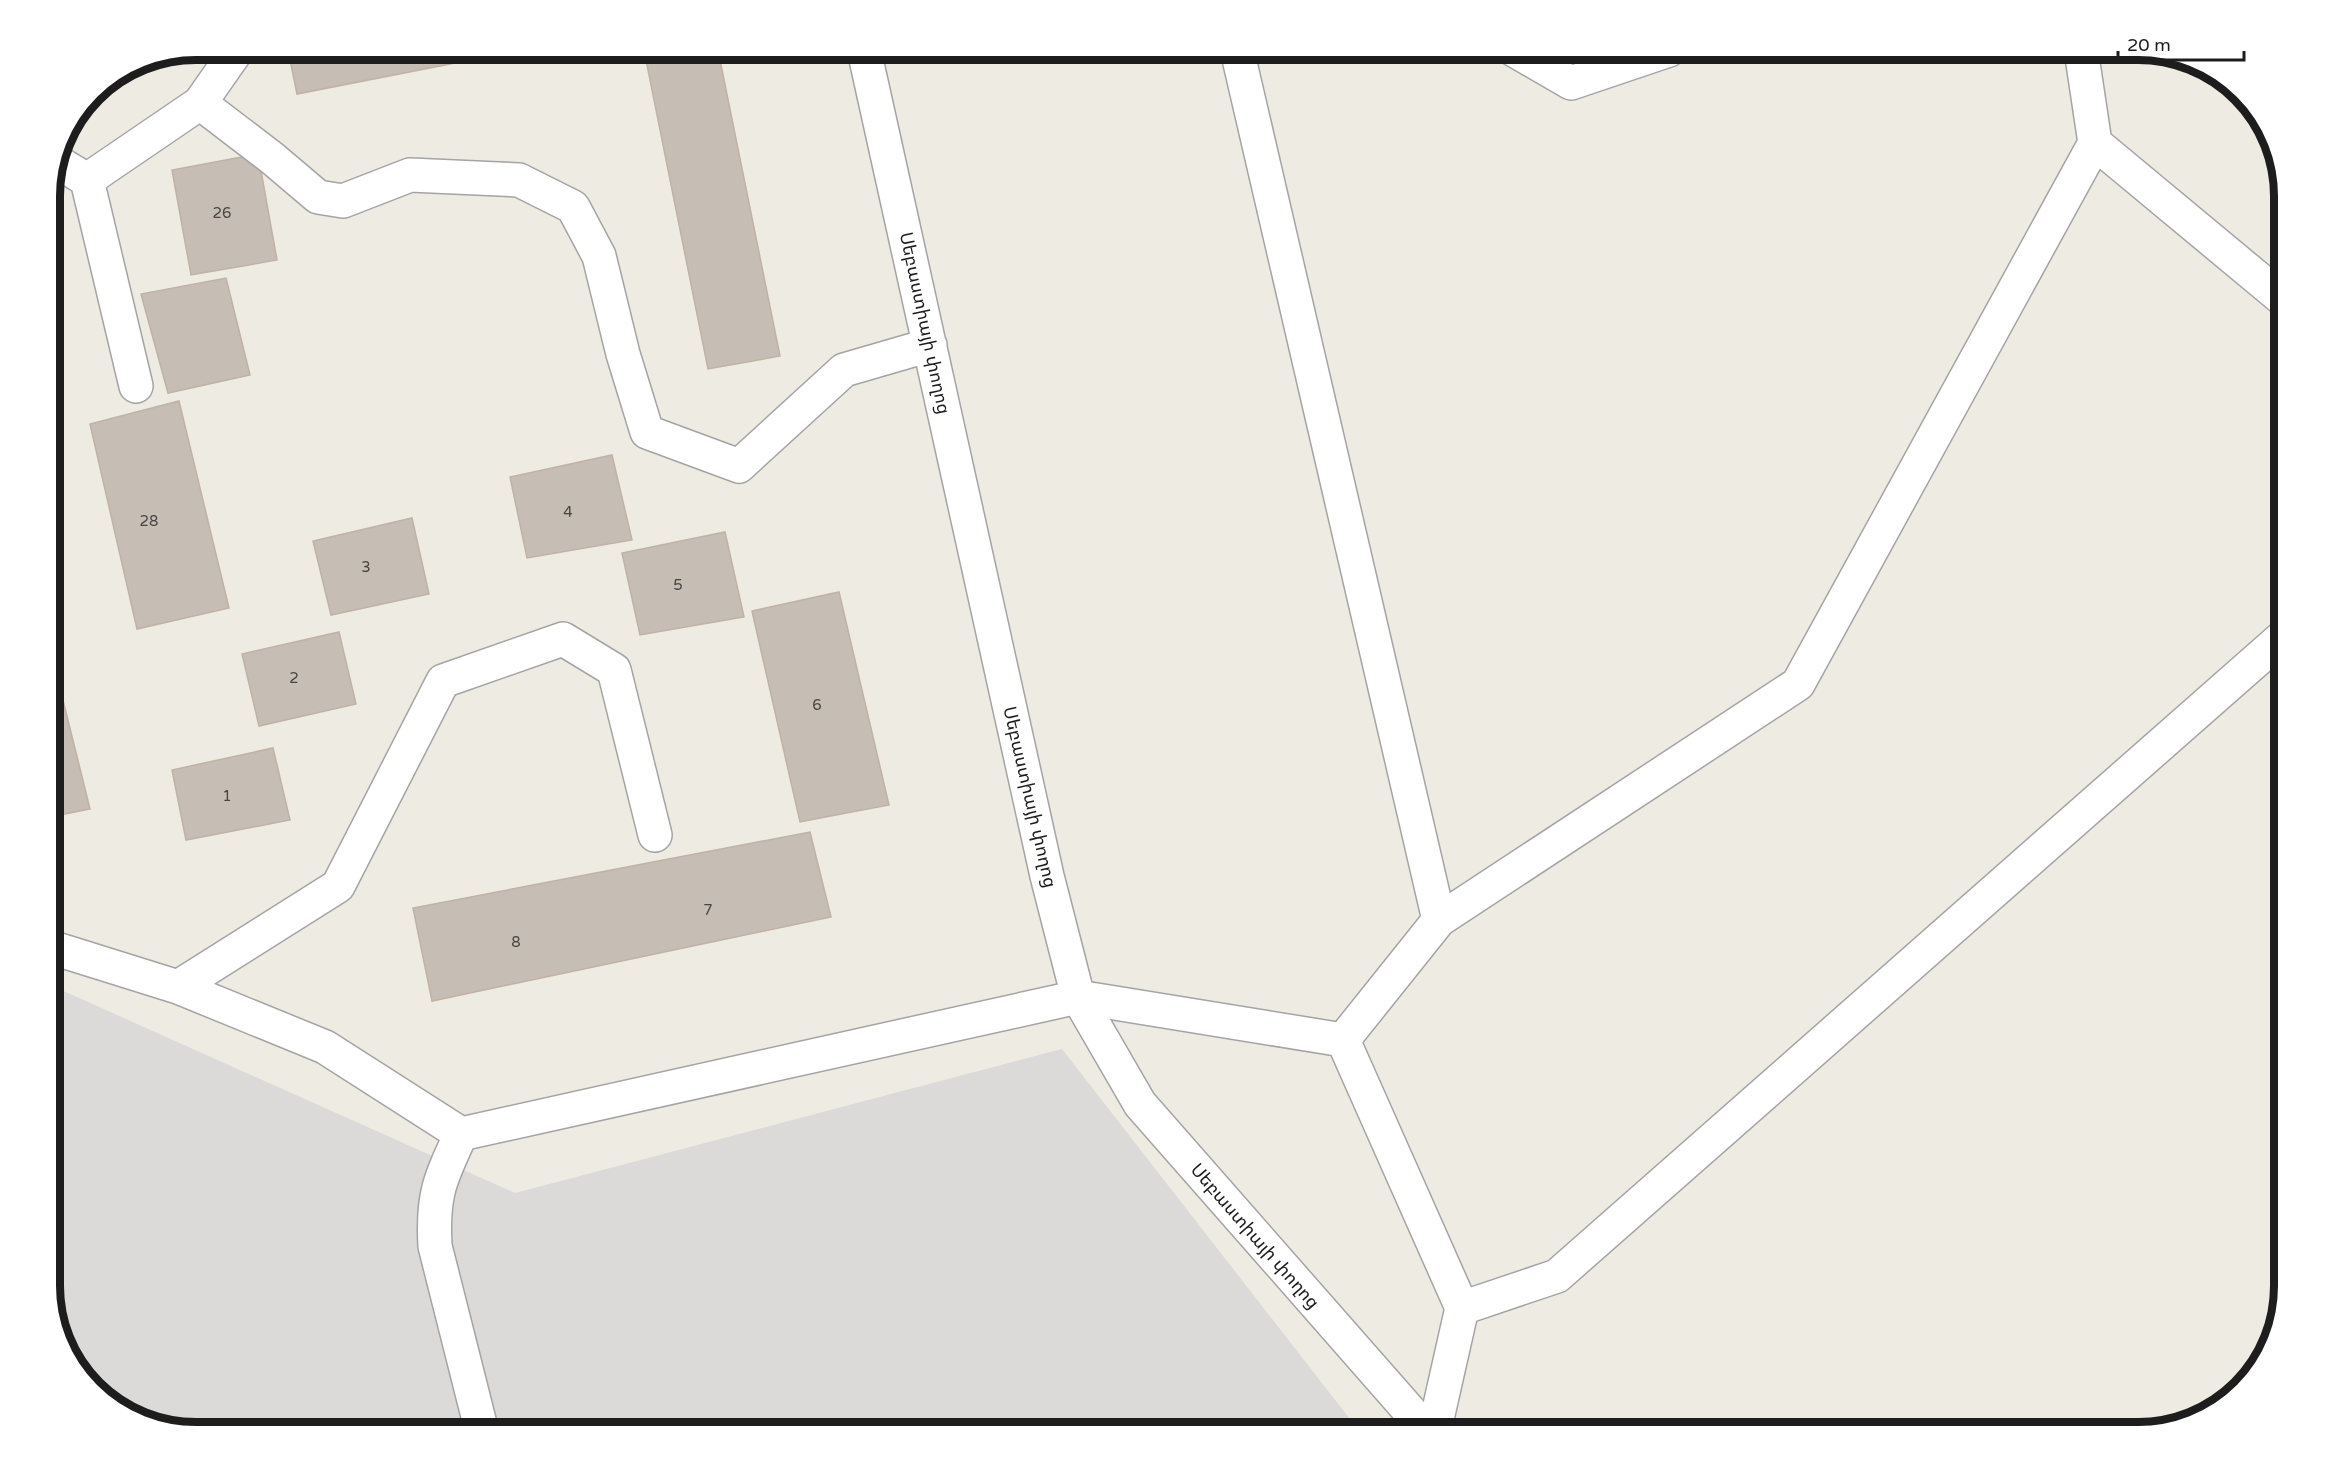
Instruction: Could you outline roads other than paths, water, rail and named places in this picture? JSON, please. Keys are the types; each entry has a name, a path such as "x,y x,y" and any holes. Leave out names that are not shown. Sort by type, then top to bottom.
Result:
{"street":[{"path":"87,180 200,103 230,60"},
{"name":"Սեբաստիայի փողոց","path":"866,60 1047,876 1078,997 1140,1104 1419,1422"},
{"path":"1239,60 1439,920"},
{"path":"1531,60 1571,83 1639,60"},
{"path":"1343,1041 1439,920 1798,684 2095,142 2083,60"},
{"path":"200,103 272,158 318,197 343,201 410,175 519,180 573,207 599,256 623,354 647,432 739,466 844,370 930,345"},
{"path":"2095,142 2274,292"},
{"path":"64,166 87,180 136,386"},
{"path":"178,987 338,886 443,681 564,639 614,670 656,835"},
{"path":"1462,1308 1557,1276 2274,645"},
{"path":"60,950 178,987 325,1047 461,1134 1078,997 1343,1041"},
{"path":"1343,1041 1462,1308 1436,1422"},
{"path":"461,1134 439,1180 433,1214 435,1246 479,1422"}]}
